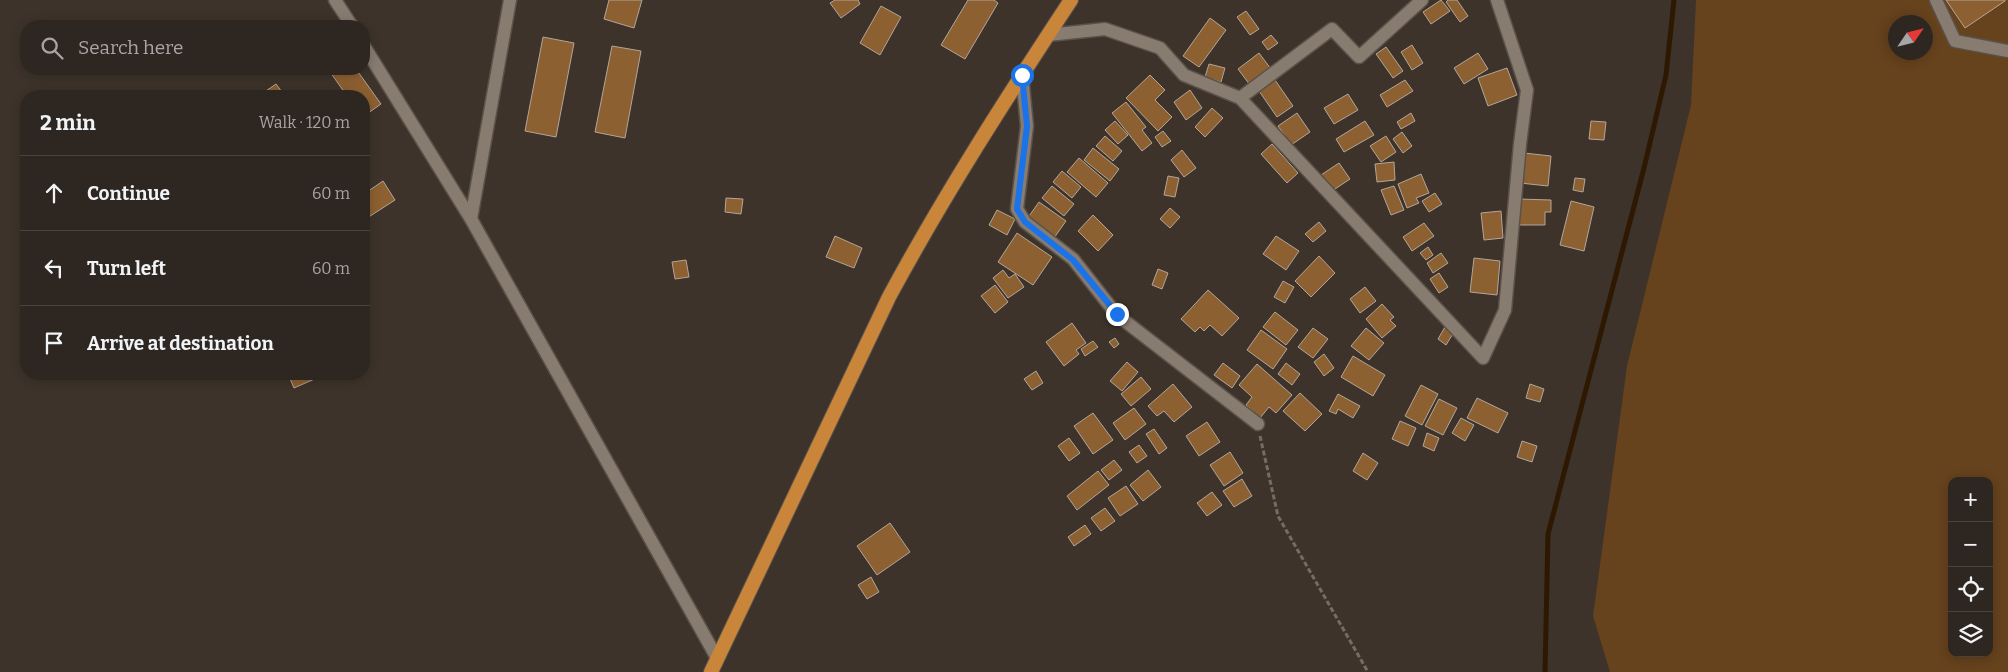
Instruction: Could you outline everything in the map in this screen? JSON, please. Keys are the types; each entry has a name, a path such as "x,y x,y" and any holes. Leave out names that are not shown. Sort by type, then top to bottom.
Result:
{"highway":[{"path":"711,672 889,297 921,239 1022,75 1071,0"}],"street":[{"path":"335,0 348,20"},
{"path":"471,219 510,0"},
{"path":"1240,98 1332,29 1359,57 1422,0"},
{"path":"1048,35 1105,29 1160,48 1184,75 1240,98 1483,358 1505,310 1520,144 1527,90 1497,0"},
{"path":"1936,0 1955,41 2008,51"},
{"path":"370,56 471,219 717,658"},
{"path":"1022,75 1027,126 1017,209 1025,222 1073,260 1117,314 1258,424"}],"path":[{"path":"1258,424 1278,516 1368,672"}],"shaded area":[{"path":"1696,0 2008,0 2008,672 1610,672 1593,616 1627,366 1691,105"}],"building":[{"path":"609,0 642,0 634,28 604,19"},
{"path":"835,0 858,0 860,4 841,18 830,3"},
{"path":"968,0 994,0 998,3 965,59 941,45"},
{"path":"1441,0 1450,11 1431,24 1423,12"},
{"path":"1448,0 1457,0 1468,16 1460,22 1446,2"},
{"path":"1946,0 2005,0 2005,1 1965,28"},
{"path":"881,6 901,17 880,55 860,43"},
{"path":"1246,11 1259,29 1250,35 1237,17"},
{"path":"1210,18 1226,30 1199,67 1183,56"},
{"path":"1271,35 1278,43 1268,50 1262,42"},
{"path":"543,37 574,43 556,137 525,131"},
{"path":"1412,45 1423,63 1412,70 1401,52"},
{"path":"612,46 641,51 625,138 595,132"},
{"path":"1386,47 1403,71 1393,78 1376,54"},
{"path":"1259,53 1271,69 1250,85 1238,69"},
{"path":"1478,53 1488,69 1464,84 1454,68"},
{"path":"1209,64 1225,68 1221,82 1205,77"},
{"path":"1507,68 1517,95 1488,106 1478,78"},
{"path":"332,75 360,75 381,104 370,112 370,90 343,90"},
{"path":"1150,75 1165,90 1155,100 1172,117 1158,131 1126,98"},
{"path":"1275,80 1293,106 1277,117 1259,91"},
{"path":"1405,80 1413,91 1387,107 1380,95"},
{"path":"276,84 280,90 267,90"},
{"path":"1190,90 1202,108 1186,120 1174,102"},
{"path":"1348,94 1358,110 1334,124 1324,108"},
{"path":"1126,102 1146,127 1142,130 1152,143 1142,151 1112,113"},
{"path":"1212,108 1223,118 1205,137 1195,127"},
{"path":"1297,113 1310,132 1291,145 1278,126"},
{"path":"1411,113 1415,121 1401,129 1397,122"},
{"path":"1115,121 1128,135 1118,144 1105,130"},
{"path":"1365,121 1374,135 1344,152 1336,139"},
{"path":"1591,121 1606,122 1604,140 1589,139"},
{"path":"1163,131 1171,141 1162,147 1155,137"},
{"path":"1402,132 1412,146 1403,153 1393,139"},
{"path":"1105,136 1122,151 1113,161 1096,146"},
{"path":"1386,136 1396,152 1381,162 1370,146"},
{"path":"1272,144 1298,173 1287,183 1261,154"},
{"path":"1093,148 1119,169 1110,181 1084,160"},
{"path":"1182,150 1196,168 1184,177 1171,160"},
{"path":"1524,153 1551,156 1548,186 1520,183"},
{"path":"1079,158 1108,183 1096,197 1067,172"},
{"path":"1394,162 1395,180 1377,182 1375,164"},
{"path":"1339,163 1350,179 1332,191 1321,175"},
{"path":"1062,171 1081,187 1072,198 1053,182"},
{"path":"1421,174 1429,193 1416,198 1419,203 1407,208 1398,184"},
{"path":"1168,176 1179,178 1175,197 1164,195"},
{"path":"1575,178 1585,179 1583,192 1573,190"},
{"path":"383,181 395,200 370,216 370,190"},
{"path":"1052,186 1074,204 1064,216 1042,198"},
{"path":"1394,186 1404,210 1391,215 1381,190"},
{"path":"1435,193 1442,204 1429,212 1422,201"},
{"path":"726,198 743,199 741,214 725,212"},
{"path":"1519,199 1551,200 1551,212 1545,212 1545,225 1519,225"},
{"path":"1571,201 1594,207 1584,251 1560,245"},
{"path":"1039,202 1066,221 1054,238 1027,219"},
{"path":"1170,208 1180,217 1170,228 1160,219"},
{"path":"997,210 1015,219 1007,235 989,225"},
{"path":"1501,211 1503,238 1484,240 1481,213"},
{"path":"1093,215 1113,235 1098,251 1078,231"},
{"path":"1319,222 1326,231 1313,242 1305,234"},
{"path":"1424,223 1434,236 1412,251 1403,237"},
{"path":"1017,233 1052,257 1033,285 998,262"},
{"path":"835,236 862,248 854,268 826,257"},
{"path":"1276,236 1299,251 1286,270 1263,254"},
{"path":"1428,247 1433,255 1426,260 1420,253"},
{"path":"1441,253 1448,263 1433,273 1427,263"},
{"path":"1319,256 1335,273 1311,297 1295,281"},
{"path":"1474,258 1500,261 1497,295 1470,292"},
{"path":"686,260 689,277 675,279 672,262"},
{"path":"1158,269 1168,273 1162,289 1152,285"},
{"path":"1003,270 1009,278 1015,274 1024,287 1008,298 993,278"},
{"path":"1439,273 1448,287 1439,293 1430,279"},
{"path":"1283,281 1294,287 1285,303 1274,297"},
{"path":"995,285 1008,302 995,313 981,296"},
{"path":"1365,287 1376,301 1360,313 1350,299"},
{"path":"1208,290 1239,318 1222,336 1210,325 1204,331 1200,327 1195,332 1181,319"},
{"path":"1382,304 1394,317 1390,320 1396,326 1382,338 1366,319"},
{"path":"1275,312 1298,330 1286,345 1263,327"},
{"path":"1072,323 1086,343 1076,350 1079,354 1064,366 1046,342"},
{"path":"1445,327 1454,332 1446,345 1438,339"},
{"path":"1313,328 1328,339 1313,358 1298,347"},
{"path":"1366,328 1384,343 1369,360 1351,346"},
{"path":"1261,330 1287,349 1273,369 1247,350"},
{"path":"1115,338 1119,344 1114,348 1109,342"},
{"path":"1093,341 1098,347 1085,356 1081,349"},
{"path":"1324,354 1334,368 1324,376 1314,362"},
{"path":"1353,356 1385,375 1373,396 1341,377"},
{"path":"1127,362 1138,372 1122,391 1110,381"},
{"path":"1223,363 1240,376 1232,388 1214,375"},
{"path":"1286,363 1300,374 1292,385 1278,374"},
{"path":"1257,364 1292,395 1276,413 1269,407 1260,418 1246,405 1252,397 1239,385"},
{"path":"1036,371 1043,383 1032,390 1024,379"},
{"path":"1141,377 1151,389 1131,406 1121,394"},
{"path":"291,380 312,380 294,388"},
{"path":"1173,384 1192,407 1174,422 1164,411 1157,416 1148,406"},
{"path":"1530,384 1544,389 1540,402 1526,398"},
{"path":"1421,385 1438,394 1422,425 1405,416"},
{"path":"1300,393 1322,414 1305,431 1283,411"},
{"path":"1338,394 1360,406 1353,418 1338,409 1336,414 1329,411"},
{"path":"1477,398 1508,413 1498,433 1467,418"},
{"path":"1439,399 1457,408 1443,435 1425,426"},
{"path":"1134,408 1146,424 1125,440 1113,423"},
{"path":"1093,413 1113,440 1093,454 1074,426"},
{"path":"1461,418 1474,425 1465,441 1452,433"},
{"path":"1400,421 1416,428 1408,446 1392,439"},
{"path":"1207,422 1220,442 1199,456 1186,436"},
{"path":"1154,429 1167,448 1159,454 1146,434"},
{"path":"1427,433 1439,438 1434,451 1423,446"},
{"path":"1069,438 1080,453 1069,461 1058,446"},
{"path":"1522,441 1537,446 1532,462 1517,457"},
{"path":"1139,445 1147,456 1137,463 1129,452"},
{"path":"1230,452 1243,473 1224,486 1210,465"},
{"path":"1363,453 1378,463 1367,480 1353,471"},
{"path":"1114,460 1122,470 1109,480 1101,470"},
{"path":"1148,470 1161,487 1143,501 1130,485"},
{"path":"1098,471 1109,485 1077,510 1067,496"},
{"path":"1242,479 1252,496 1234,507 1223,491"},
{"path":"1126,486 1138,504 1120,516 1108,498"},
{"path":"1212,492 1222,505 1207,516 1197,503"},
{"path":"1105,508 1115,521 1101,531 1091,518"},
{"path":"890,523 910,552 877,575 857,546"},
{"path":"1085,525 1091,534 1074,546 1068,537"},
{"path":"871,577 879,592 867,599 858,585"}],"waterway":[{"path":"1545,672 1548,534 1644,168 1666,75 1674,0"}],"route":[{"path":"1022,75 1027,126 1017,209 1025,222 1038,234 1073,260 1117,314"}]}
